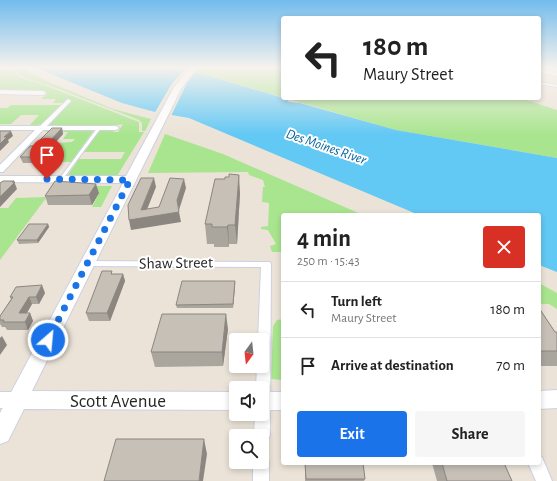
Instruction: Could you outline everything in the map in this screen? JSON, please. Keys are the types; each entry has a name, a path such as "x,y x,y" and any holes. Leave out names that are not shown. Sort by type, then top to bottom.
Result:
{"main road":[{"path":"0,434 8,400 86,264 176,89"},
{"path":"0,179 130,180"},
{"path":"541,400 557,399"},
{"name":"Scott Avenue","path":"8,400 229,401"},
{"path":"269,401 281,401"}],"street":[{"path":"0,92 43,93"},
{"path":"0,170 68,101"},
{"path":"0,128 116,128"},
{"name":"Shaw Street","path":"86,264 266,264 263,381"},
{"path":"537,465 544,481"},
{"path":"260,481 261,469"}],"lane":[{"path":"61,179 99,128"}],"green space":[{"path":"0,89 56,89 139,122 139,132 144,132 117,176 67,176 79,159 121,159 125,152 84,152 100,130 105,129 118,132 123,124 106,127 49,125 71,101 65,100 64,103 53,103 56,99 41,99 47,94 45,92 0,91"},
{"path":"60,89 66,89 113,109 151,119 145,131 142,131 142,123 139,120"},
{"path":"256,89 281,89 281,96"},
{"path":"292,100 526,100 557,110 557,158 396,130"},
{"path":"11,105 61,105 42,124 29,126 39,115 21,115 11,124 0,124 0,108 7,108"},
{"path":"94,130 71,162 35,162 41,155 46,155 57,143 72,142 75,139 63,139 68,132 45,132"},
{"path":"165,134 223,154 358,213 281,213 281,252 272,252 270,246 276,244 268,230 261,229 261,227 268,226 269,203 262,202 263,187 265,187 263,180 249,175 248,172 148,173"},
{"path":"62,186 112,186 101,207 92,207 99,193 80,193"},
{"path":"46,197 0,260 0,208 8,208 16,198"},
{"path":"541,284 557,293 557,309 549,304 541,304"},
{"path":"281,319 281,380 271,379 273,326 277,320"}],"water":[{"name":"Des Moines River","path":"89,89 254,89 281,97 281,100 300,103 396,130 557,158 557,272 541,266 541,213 414,213 189,118 155,112 122,103"}],"pier":[{"path":"168,89 184,89 171,116 154,114"}],"building":[{"path":"52,128 62,128 35,157 20,157 30,146 34,146"},
{"path":"0,131 11,131 4,137 7,137 0,144"},
{"path":"229,174 239,175 235,225 228,225 227,227 212,227 212,224 205,224 215,179 225,179 225,177 229,177"},
{"path":"141,178 154,178 141,210 159,207 170,178 184,179 177,200 179,212 129,220 128,205"},
{"path":"3,181 15,182 0,197 0,183"},
{"path":"55,181 96,184 89,195 45,196"},
{"path":"29,224 48,224 37,240 17,240"},
{"path":"102,271 112,271 111,274 123,274 107,313 86,313"},
{"path":"182,281 235,281 233,304 176,305"},
{"path":"42,285 36,297 29,297 19,313 30,313 25,322 3,322 4,320 0,320 0,316 13,297 10,297 16,287"},
{"path":"541,311 555,332 557,332 557,351 541,351"},
{"path":"162,314 226,314 222,352 151,352"},
{"path":"116,439 204,439 199,481 104,481"},
{"path":"305,465 363,465 365,479 306,479"},
{"path":"443,465 505,465 512,481 447,481"}],"route":[{"path":"47,179 130,180 48,340"}]}
